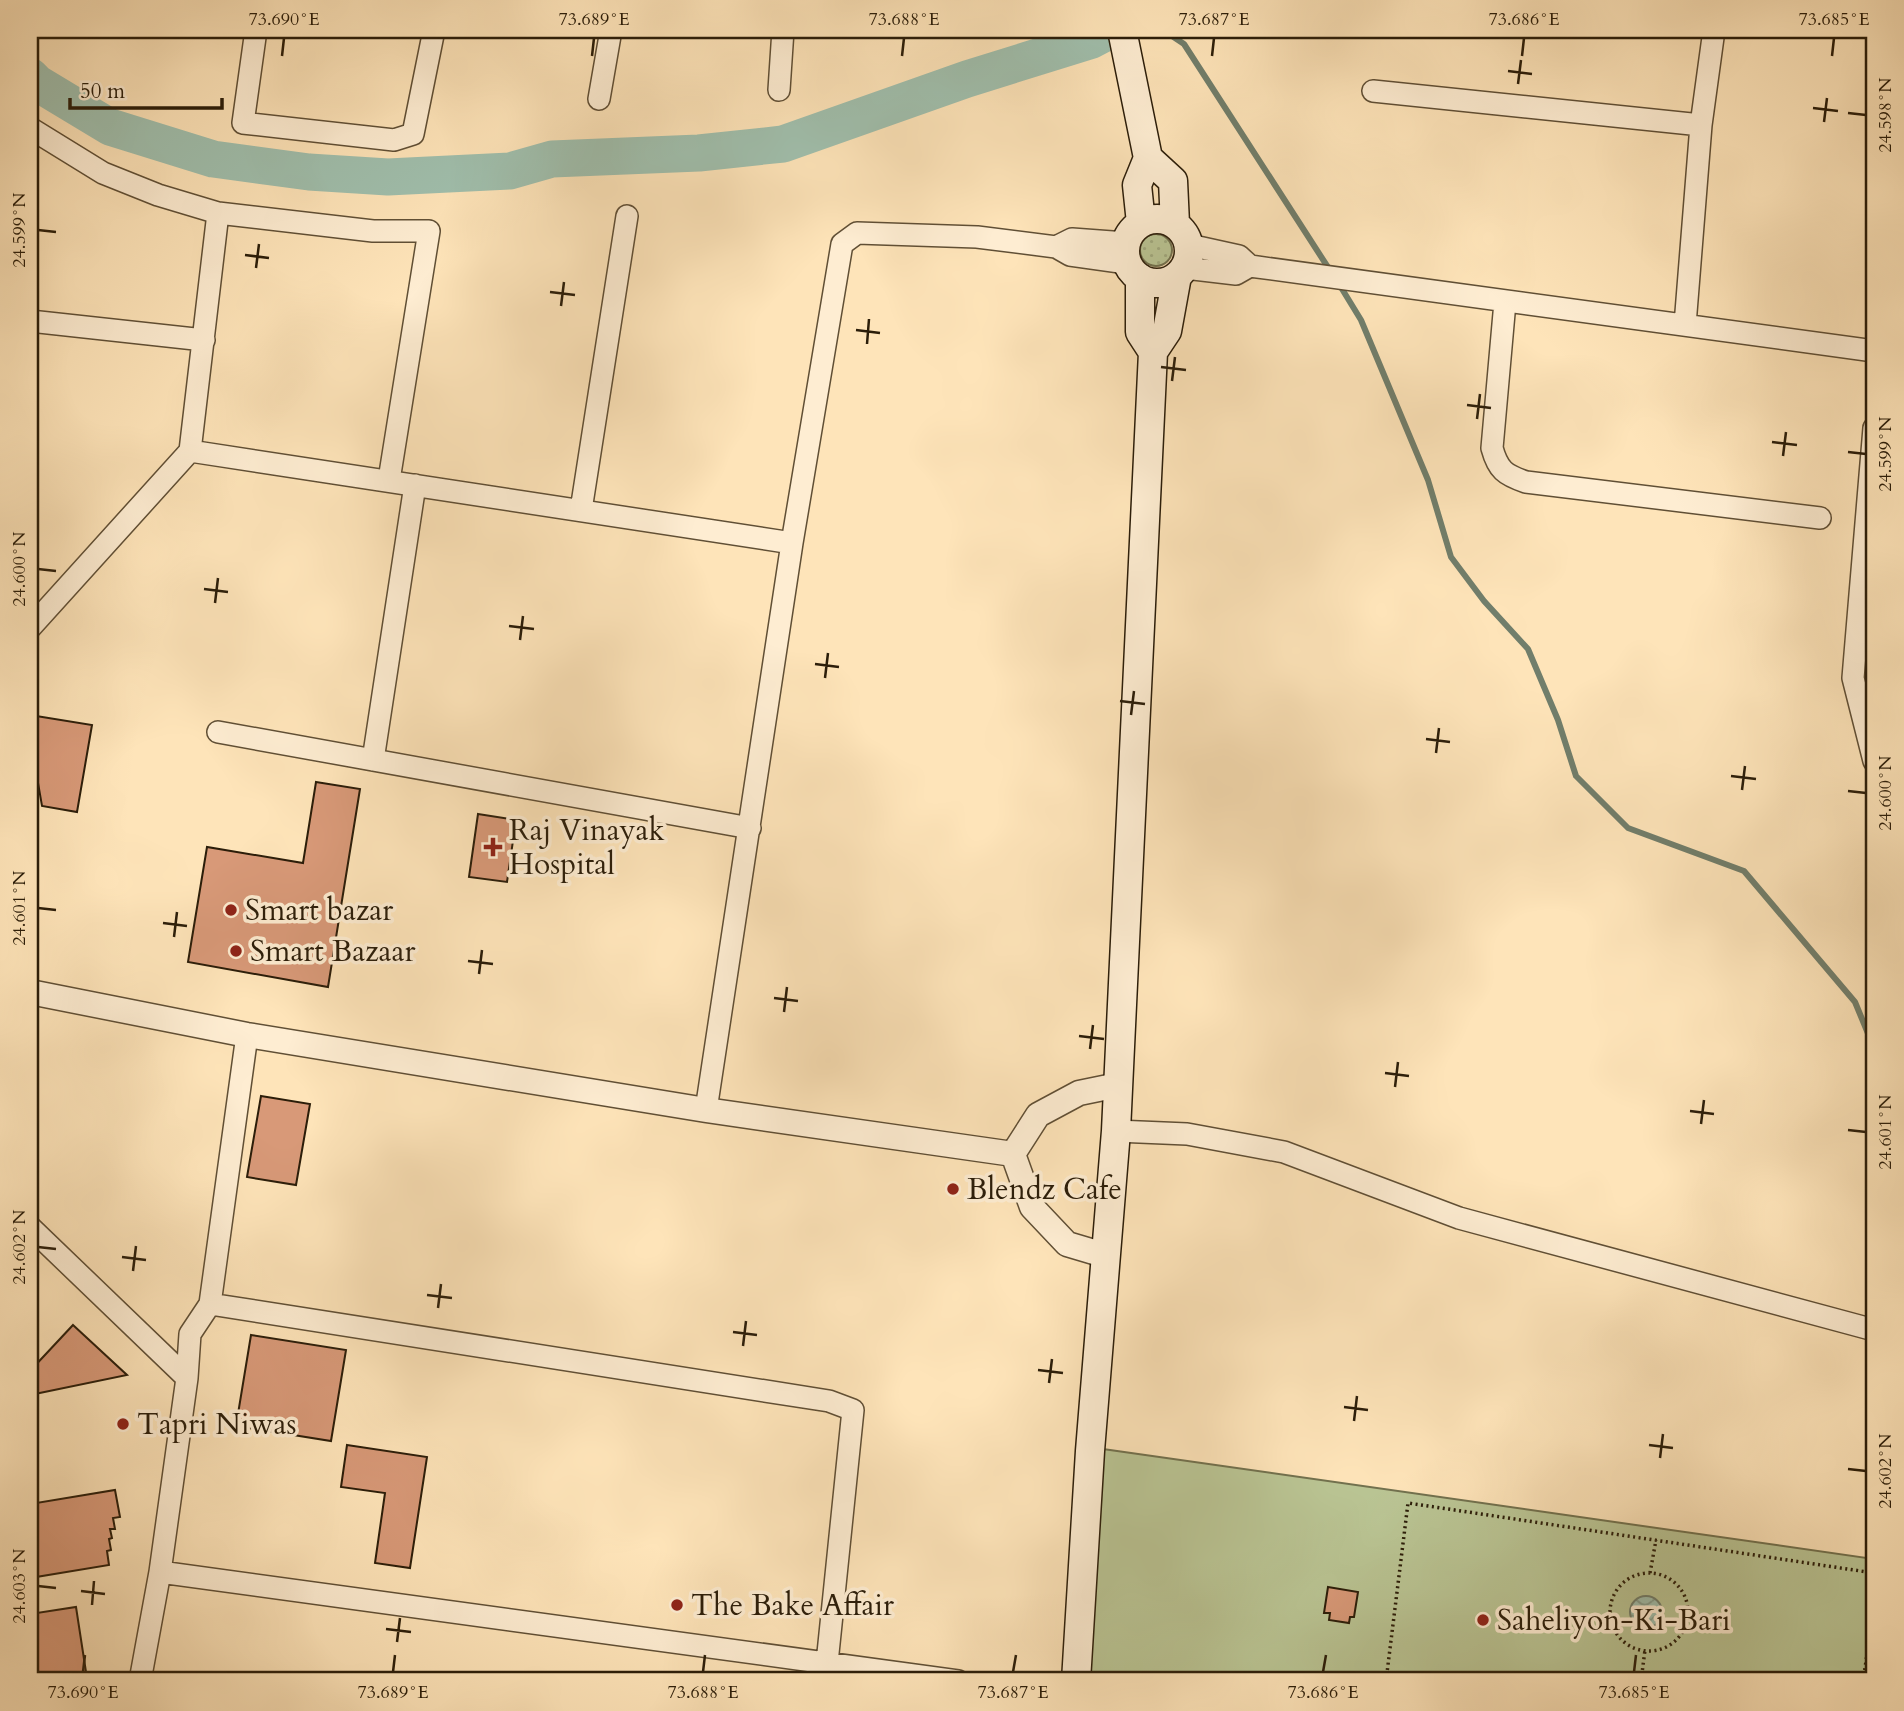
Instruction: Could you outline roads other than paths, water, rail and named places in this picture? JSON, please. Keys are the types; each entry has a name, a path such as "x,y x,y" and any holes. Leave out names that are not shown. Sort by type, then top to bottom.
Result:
{"main road":[{"path":"1122,30 1147,159 1137,185 1134,252 1140,332 1153,352"},
{"path":"1076,1681 1104,1255 1116,1131 1153,352 1167,331 1181,253 1173,181 1147,159"},
{"path":"1134,252 1158,219 1181,253"},
{"path":"1134,252 1159,283 1181,253"}],"street":[{"path":"256,30 243,123 394,139 413,134 434,30"},
{"path":"598,99 611,30"},
{"path":"779,90 783,30"},
{"path":"1685,325 1701,125 1714,30"},
{"path":"1373,91 1701,125"},
{"path":"30,128 103,173 158,195 218,213 373,231 429,231 389,480"},
{"path":"30,628 190,450 218,213"},
{"path":"581,510 627,216"},
{"path":"706,1110 792,543 842,244 857,233 977,237 1056,247 1070,256 1134,252"},
{"path":"1181,253 1236,274 1250,266 1874,351"},
{"path":"1505,302 1492,448 1496,462 1508,476 1526,482 1820,518"},
{"path":"30,321 204,340"},
{"path":"1874,428 1853,678 1874,761"},
{"path":"190,450 792,543"},
{"path":"373,760 415,485"},
{"path":"218,732 750,828"},
{"path":"30,992 247,1035 706,1110 1013,1154"},
{"path":"140,1681 160,1572 187,1378 190,1334 210,1304 247,1035"},
{"path":"1013,1154 1038,1115 1079,1093 1118,1085"},
{"path":"1116,1131 1188,1134 1284,1152 1459,1218 1874,1330"},
{"path":"1013,1154 1032,1207 1067,1244 1104,1255"},
{"path":"30,1227 187,1378"},
{"path":"210,1304 830,1401 853,1410 827,1663"},
{"path":"160,1572 958,1681"}],"water":[{"path":"1646,1596 1657,1601 1662,1612 1657,1623 1646,1628 1635,1623 1630,1612 1635,1601"}],"waterway":[{"path":"30,76 37,83 110,127 213,159 309,172 388,177 510,171 552,159 699,153 783,144 967,79 1092,40 1111,30"},
{"path":"1163,30 1184,44 1331,272"},
{"path":"1339,284 1361,320 1428,480 1451,557 1484,601 1528,649 1558,720 1576,776 1628,828 1744,871 1855,1002 1874,1048"}],"place":[{"name":"Raj Vinayak Hospital","path":"493,847"},
{"name":"Smart bazar","path":"231,910"},
{"name":"Smart Bazaar","path":"236,951"},
{"name":"Blendz Cafe","path":"953,1189"},
{"name":"Tapri Niwas","path":"123,1424"},
{"name":"The Bake Affair","path":"677,1605"},
{"name":"Saheliyon-Ki-Bari","path":"1483,1620"}]}
